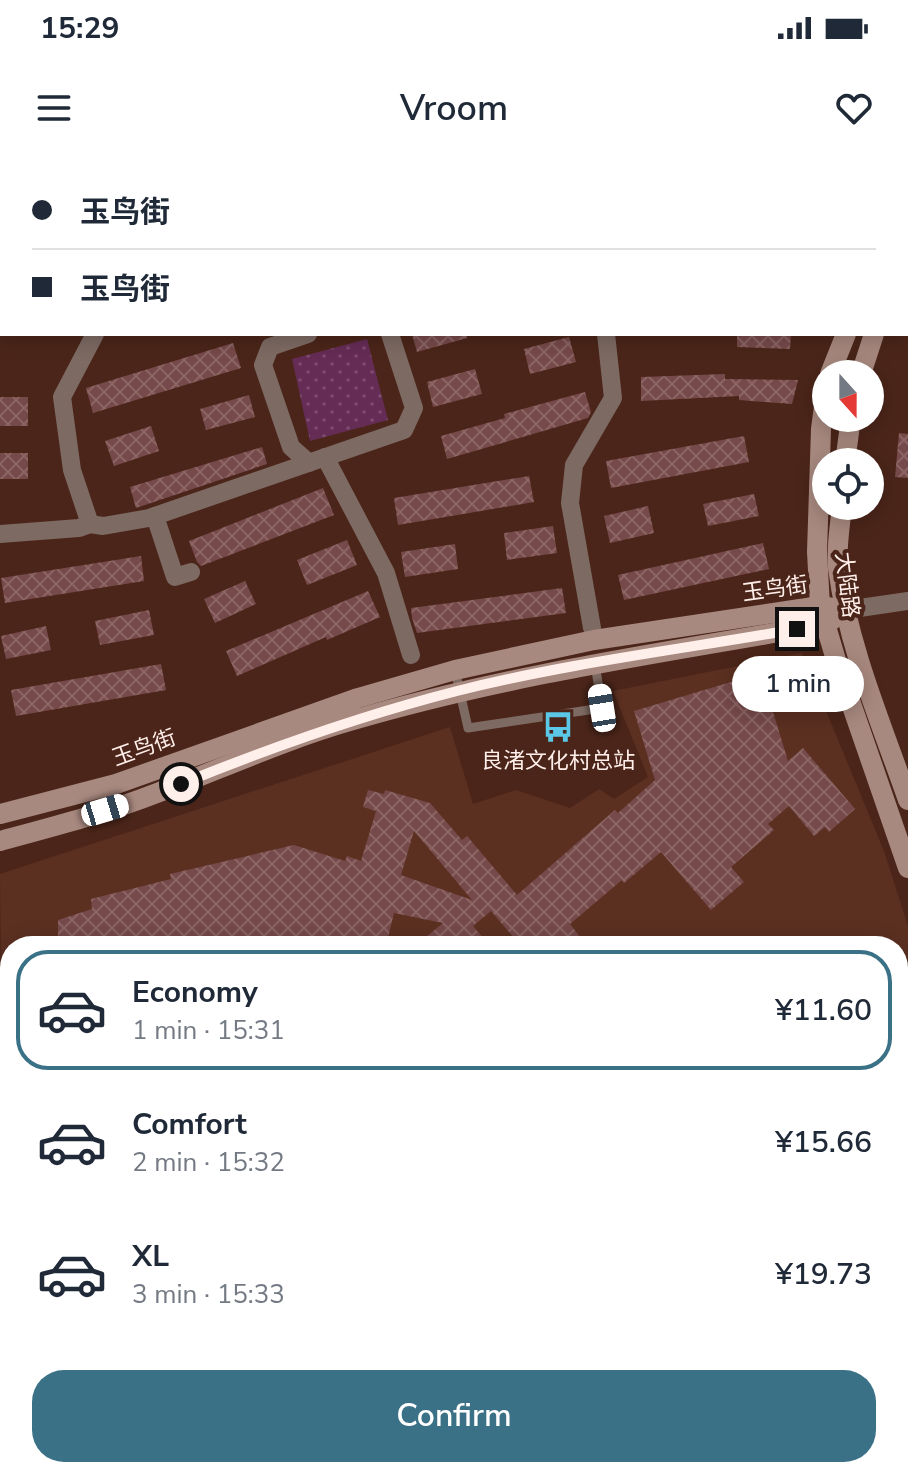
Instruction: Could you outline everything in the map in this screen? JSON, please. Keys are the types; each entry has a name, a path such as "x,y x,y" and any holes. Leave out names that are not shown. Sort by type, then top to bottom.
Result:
{"main road":[{"path":"836,360 845,336"},
{"path":"866,360 873,336"},
{"name":"大陆路","path":"821,432 817,552 823,615 908,868"},
{"name":"大陆路","path":"841,520 838,565 846,610 908,800"},
{"name":"玉鸟街","path":"0,841 155,794 262,751 347,722 459,690 846,610"},
{"name":"玉鸟街","path":"0,814 116,784 358,698 455,670 594,640 823,615"}],"street":[{"path":"90,524 72,470 62,397 94,336"},
{"path":"302,336 270,347 263,365 291,447 317,460 386,573 411,655"},
{"path":"0,534 79,528 90,524 103,526 155,516 404,430 414,408 391,336"},
{"path":"592,628 570,503 574,465 613,398 606,336"},
{"path":"155,516 175,577 191,572"},
{"path":"846,610 908,601"}],"lane":[{"path":"455,670 468,728 602,708 595,664"}],"shaded area":[{"path":"367,339 388,420 310,441 292,359"},
{"path":"802,653 884,851 908,926 908,936 1,936 0,874 450,727 473,804 516,790 570,808 599,789 614,799 648,777 613,691"}],"building":[{"path":"413,336 467,336 467,338 417,352"},
{"path":"737,336 791,336 790,349 737,347"},
{"path":"569,337 576,362 530,374 524,349"},
{"path":"233,343 241,368 93,413 86,388"},
{"path":"475,369 482,394 433,407 427,382"},
{"path":"725,374 725,379 798,380 792,404 739,400 739,396 641,401 641,377"},
{"path":"585,392 591,412 588,418 447,459 441,436 505,418 504,414"},
{"path":"249,395 255,417 206,430 200,409"},
{"path":"0,397 28,397 28,426 0,426"},
{"path":"151,426 159,451 114,466 105,441"},
{"path":"899,433 908,434 908,478 895,477"},
{"path":"744,436 749,462 611,488 606,461"},
{"path":"262,447 267,464 136,508 130,487"},
{"path":"0,453 28,453 28,479 0,479"},
{"path":"529,476 534,502 398,525 394,498"},
{"path":"323,488 334,515 201,566 197,562 189,541"},
{"path":"754,494 759,516 708,526 703,504"},
{"path":"648,506 654,533 610,543 604,516"},
{"path":"553,526 557,553 507,560 504,533"},
{"path":"347,540 357,565 307,585 297,560"},
{"path":"763,543 769,569 624,600 618,575"},
{"path":"455,544 458,569 405,577 401,552"},
{"path":"141,556 144,581 5,603 1,578"},
{"path":"245,581 256,604 215,623 204,599"},
{"path":"562,588 566,613 417,633 412,618 411,608"},
{"path":"368,591 380,617 237,676 226,651"},
{"path":"149,610 154,635 100,645 95,621"},
{"path":"46,626 51,650 6,659 1,636"},
{"path":"161,664 166,690 16,716 11,690"},
{"path":"761,673 788,761 803,748 855,809 829,832 825,827 814,836 789,806 768,824 774,830 731,867 744,882 711,910 661,852 570,924 579,936 512,936 491,911 473,926 482,936 427,936 443,923 394,913 388,936 58,936 58,920 92,909 91,899 171,879 170,874 294,845 345,861 347,856 361,861 376,811 363,807 368,790 384,794 385,790 430,803 462,840 467,836 517,895 615,810 618,813 655,780 634,711","holes":["414,831 472,900 401,875"]}],"place":[{"name":"良渚文化村总站","path":"558,727"}],"route":[{"path":"181,784 262,751 347,722 459,690 797,629"}]}
